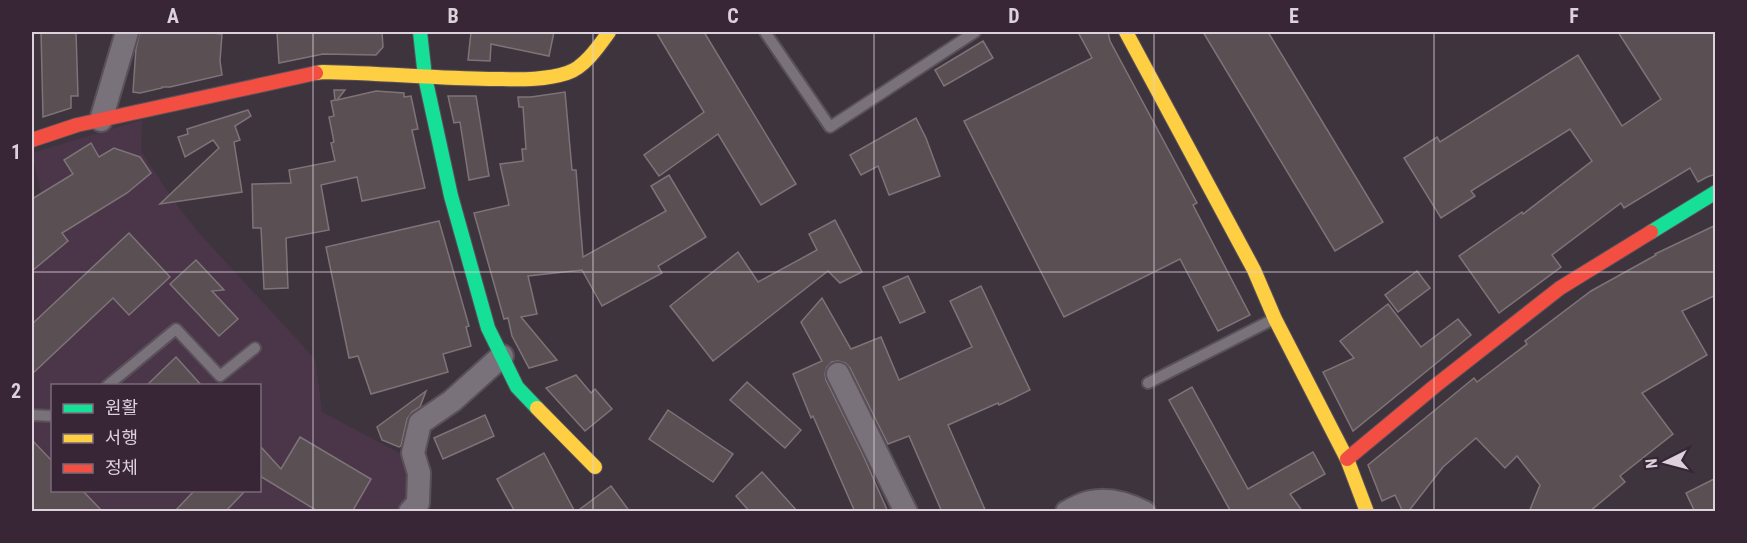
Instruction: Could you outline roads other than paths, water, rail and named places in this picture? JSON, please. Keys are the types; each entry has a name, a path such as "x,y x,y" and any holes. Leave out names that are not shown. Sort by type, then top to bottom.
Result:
{"street":[{"path":"101,120 127,32"},
{"path":"420,32 425,77 454,207 488,328 517,387 595,467"},
{"path":"32,140 77,125 323,72 529,79 568,73 592,56 609,32"},
{"path":"1126,32 1254,270 1275,319 1347,459 1367,512"},
{"path":"1347,459 1435,386 1560,288 1716,192"},
{"path":"410,512 418,503 419,473 413,453 420,423 452,401 502,356"},
{"path":"838,374 906,512"},
{"path":"1067,512 1090,502 1113,501 1138,510"}],"lane":[{"path":"765,32 830,127 975,32"},
{"path":"1148,383 1275,319"},
{"path":"108,384 176,329 220,376 255,348"},
{"path":"32,415 51,416"}]}
